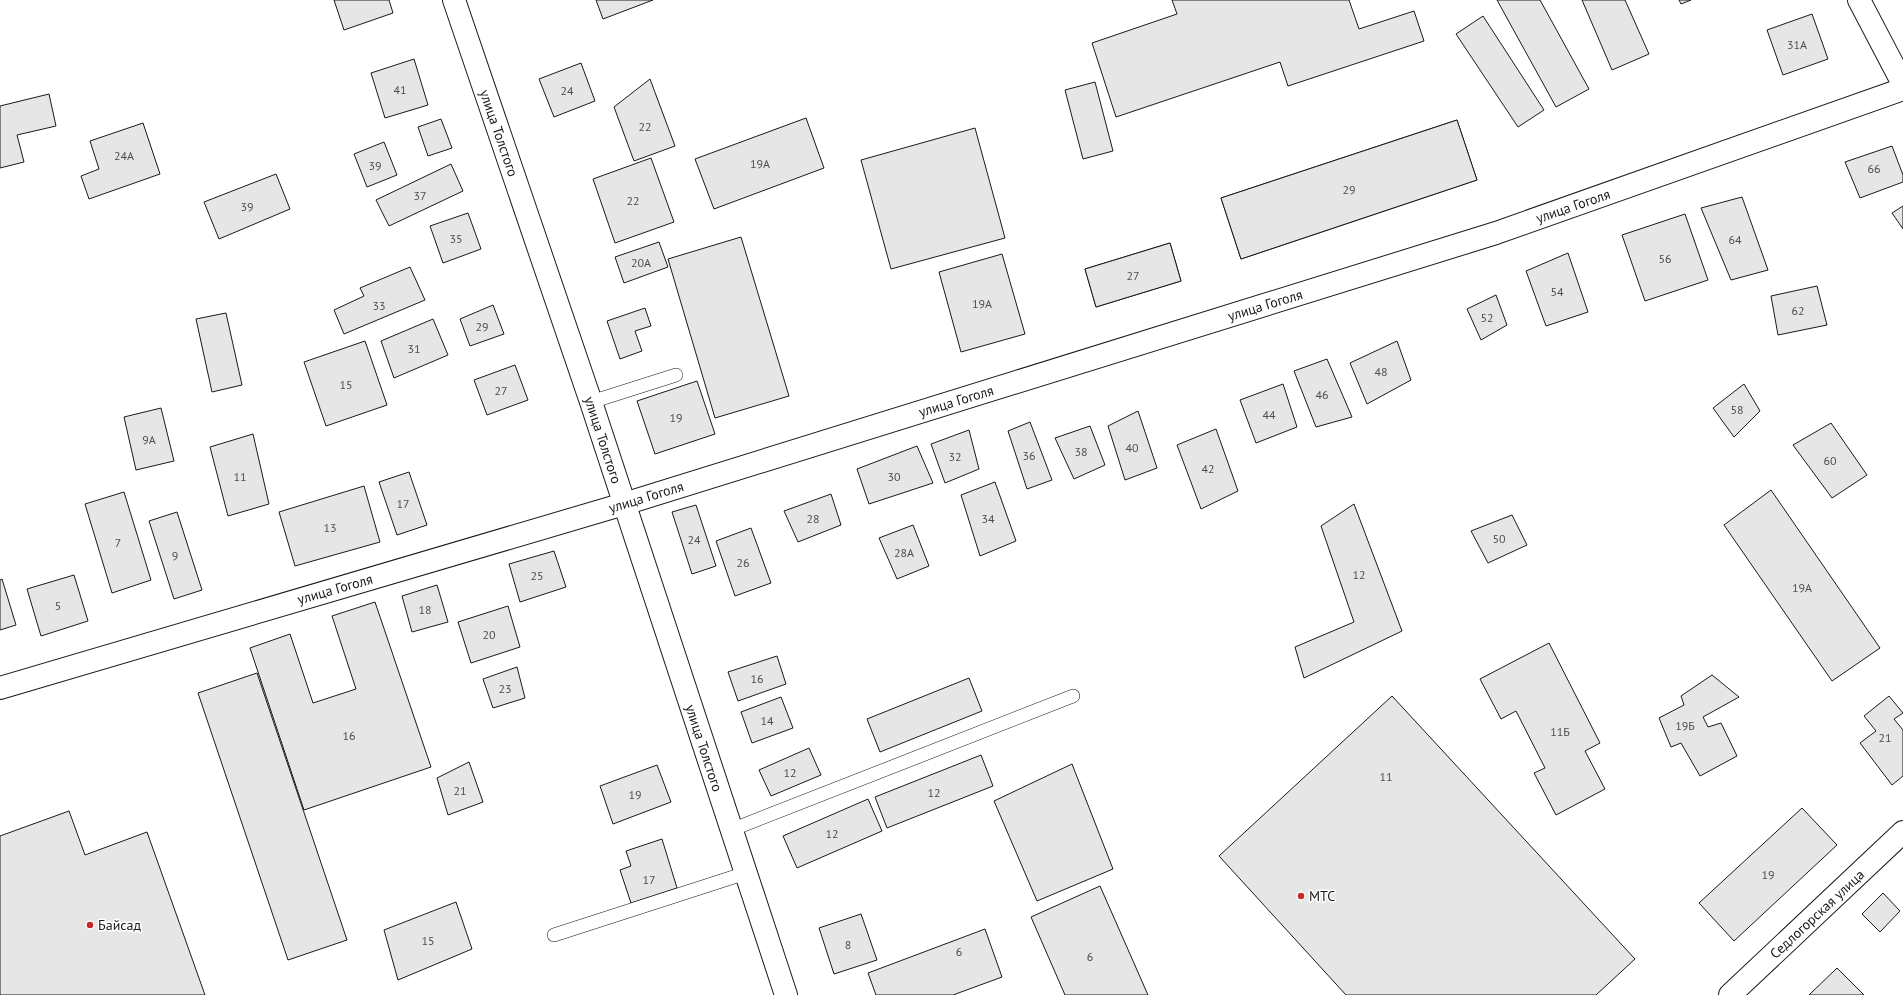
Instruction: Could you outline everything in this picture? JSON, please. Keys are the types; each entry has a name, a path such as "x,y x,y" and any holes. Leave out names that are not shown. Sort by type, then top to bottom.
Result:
{"street":[{"name":"улица Толстого","path":"454,0 590,402 786,995"},
{"path":"1859,0 1903,84"},
{"name":"улица Гоголя","path":"0,688 624,504 1496,233 1903,89"},
{"name":"Седлогорская улица","path":"1730,995 1903,832"}],"lane":[{"path":"590,402 676,375"},
{"path":"731,830 1074,696"},
{"path":"554,935 746,873"}],"building":[{"path":"334,0 389,0 393,13 344,30"},
{"path":"596,0 653,0 603,19"},
{"path":"1172,0 1349,0 1359,29 1414,11 1424,41 1288,86 1280,62 1116,117 1092,43 1177,14"},
{"path":"1497,0 1540,0 1589,89 1556,107"},
{"path":"1582,0 1625,0 1649,54 1612,70"},
{"path":"1679,0 1691,0 1681,4"},
{"path":"1812,14 1828,59 1783,75 1767,30"},
{"path":"1483,16 1544,110 1518,127 1456,34"},
{"path":"414,59 428,105 385,118 371,73"},
{"path":"581,63 595,101 554,117 539,79"},
{"path":"650,79 675,146 634,161 614,107"},
{"path":"1095,82 1113,151 1083,159 1065,90"},
{"path":"49,94 56,126 17,135 24,162 0,168 0,106"},
{"path":"806,118 824,168 714,209 695,159"},
{"path":"441,119 452,148 428,156 418,127"},
{"path":"1457,120 1477,180 1241,259 1221,198"},
{"path":"1457,120 1477,180 1241,259 1221,198"},
{"path":"143,123 160,174 89,199 81,176 99,169 90,141"},
{"path":"975,128 1005,238 891,269 861,160"},
{"path":"384,142 397,175 367,187 354,154"},
{"path":"1892,146 1903,175 1903,182 1860,198 1845,162"},
{"path":"651,158 674,222 615,243 593,179"},
{"path":"451,164 463,191 389,226 376,200"},
{"path":"276,174 290,209 219,239 204,202"},
{"path":"1742,197 1768,270 1731,280 1701,208"},
{"path":"1903,206 1903,229 1892,213"},
{"path":"468,213 481,249 443,263 430,226"},
{"path":"1685,214 1708,280 1645,301 1622,235"},
{"path":"741,237 789,396 715,418 668,259"},
{"path":"659,242 668,267 624,283 615,257"},
{"path":"1170,243 1181,281 1096,307 1085,269"},
{"path":"1170,243 1181,281 1096,307 1085,269"},
{"path":"1568,253 1588,312 1546,326 1526,271"},
{"path":"1002,254 1025,334 961,352 939,272"},
{"path":"410,267 425,300 344,334 334,310 364,296 360,288"},
{"path":"1817,286 1827,325 1778,335 1771,296"},
{"path":"1496,295 1507,325 1481,340 1467,309"},
{"path":"493,305 504,334 470,346 460,319"},
{"path":"645,308 651,326 635,331 642,351 620,359 607,321"},
{"path":"226,313 242,385 212,392 196,319"},
{"path":"433,319 448,355 394,378 381,341"},
{"path":"365,341 387,405 326,426 304,362"},
{"path":"1397,341 1411,380 1367,404 1350,363"},
{"path":"1327,359 1352,417 1316,427 1294,371"},
{"path":"515,365 528,400 487,415 474,380"},
{"path":"697,381 715,434 655,454 637,401"},
{"path":"1283,384 1297,427 1256,443 1240,400"},
{"path":"1744,384 1760,411 1734,437 1713,408"},
{"path":"161,408 174,461 136,470 124,417"},
{"path":"1138,411 1157,468 1125,480 1108,426"},
{"path":"1030,422 1052,480 1027,489 1008,431"},
{"path":"1831,423 1867,475 1832,498 1793,445"},
{"path":"1090,426 1105,465 1074,479 1055,438"},
{"path":"1216,429 1238,491 1201,509 1177,445"},
{"path":"969,430 979,469 945,483 931,444"},
{"path":"253,434 269,504 228,516 210,447"},
{"path":"917,446 933,483 869,504 857,469"},
{"path":"409,472 427,525 397,535 379,482"},
{"path":"995,482 1016,541 980,556 961,495"},
{"path":"364,486 380,542 295,566 279,512"},
{"path":"1771,490 1880,648 1832,681 1724,525"},
{"path":"124,492 151,580 112,593 85,504"},
{"path":"831,494 841,525 798,542 784,511"},
{"path":"1354,504 1402,631 1304,678 1295,647 1354,622 1321,526"},
{"path":"696,505 716,566 692,574 672,512"},
{"path":"177,512 202,590 174,599 149,521"},
{"path":"1512,515 1527,545 1488,563 1471,531"},
{"path":"913,525 929,566 897,579 879,538"},
{"path":"751,528 771,583 735,596 716,541"},
{"path":"554,551 566,587 520,602 509,564"},
{"path":"74,575 88,621 41,636 27,589"},
{"path":"2,579 16,625 0,630 0,580"},
{"path":"437,585 448,622 412,632 402,596"},
{"path":"375,602 431,767 304,810 250,648 290,634 313,703 356,689 332,616"},
{"path":"508,606 520,647 471,663 458,622"},
{"path":"1549,643 1600,743 1585,751 1605,789 1556,815 1534,773 1545,768 1516,711 1501,719 1480,679"},
{"path":"777,656 786,684 738,701 728,672"},
{"path":"517,667 525,698 493,708 483,679"},
{"path":"257,673 347,940 288,960 198,693"},
{"path":"1712,675 1739,697 1703,717 1708,727 1721,723 1737,756 1700,776 1681,743 1671,747 1659,718 1684,705 1681,696"},
{"path":"969,678 982,711 880,752 867,719"},
{"path":"1392,696 1635,959 1596,995 1346,995 1219,856"},
{"path":"1889,696 1903,713 1894,719 1903,730 1903,776 1892,785 1860,743 1876,731 1864,716"},
{"path":"781,697 793,728 752,743 741,712"},
{"path":"809,748 821,775 771,796 759,770"},
{"path":"981,755 993,786 887,828 875,797"},
{"path":"469,762 483,802 448,815 437,778"},
{"path":"1072,764 1113,869 1037,901 994,801"},
{"path":"657,765 671,802 613,824 600,786"},
{"path":"868,799 882,831 797,868 783,836"},
{"path":"1802,808 1837,845 1734,941 1699,903"},
{"name":"Байсад","path":"69,811 85,855 147,832 205,995 0,995 0,836"},
{"path":"662,839 677,888 631,903 620,870 631,866 626,851"},
{"path":"1100,886 1148,995 1065,995 1031,917"},
{"path":"1883,893 1900,911 1880,932 1862,914"},
{"path":"456,902 472,949 398,980 384,930"},
{"path":"861,914 877,960 834,974 819,928"},
{"path":"985,929 1002,977 953,995 876,995 868,973"},
{"path":"1837,968 1864,995 1809,995"}],"place":[{"name":"МТС","path":"1301,896"},
{"name":"Байсад","path":"90,925"}]}
